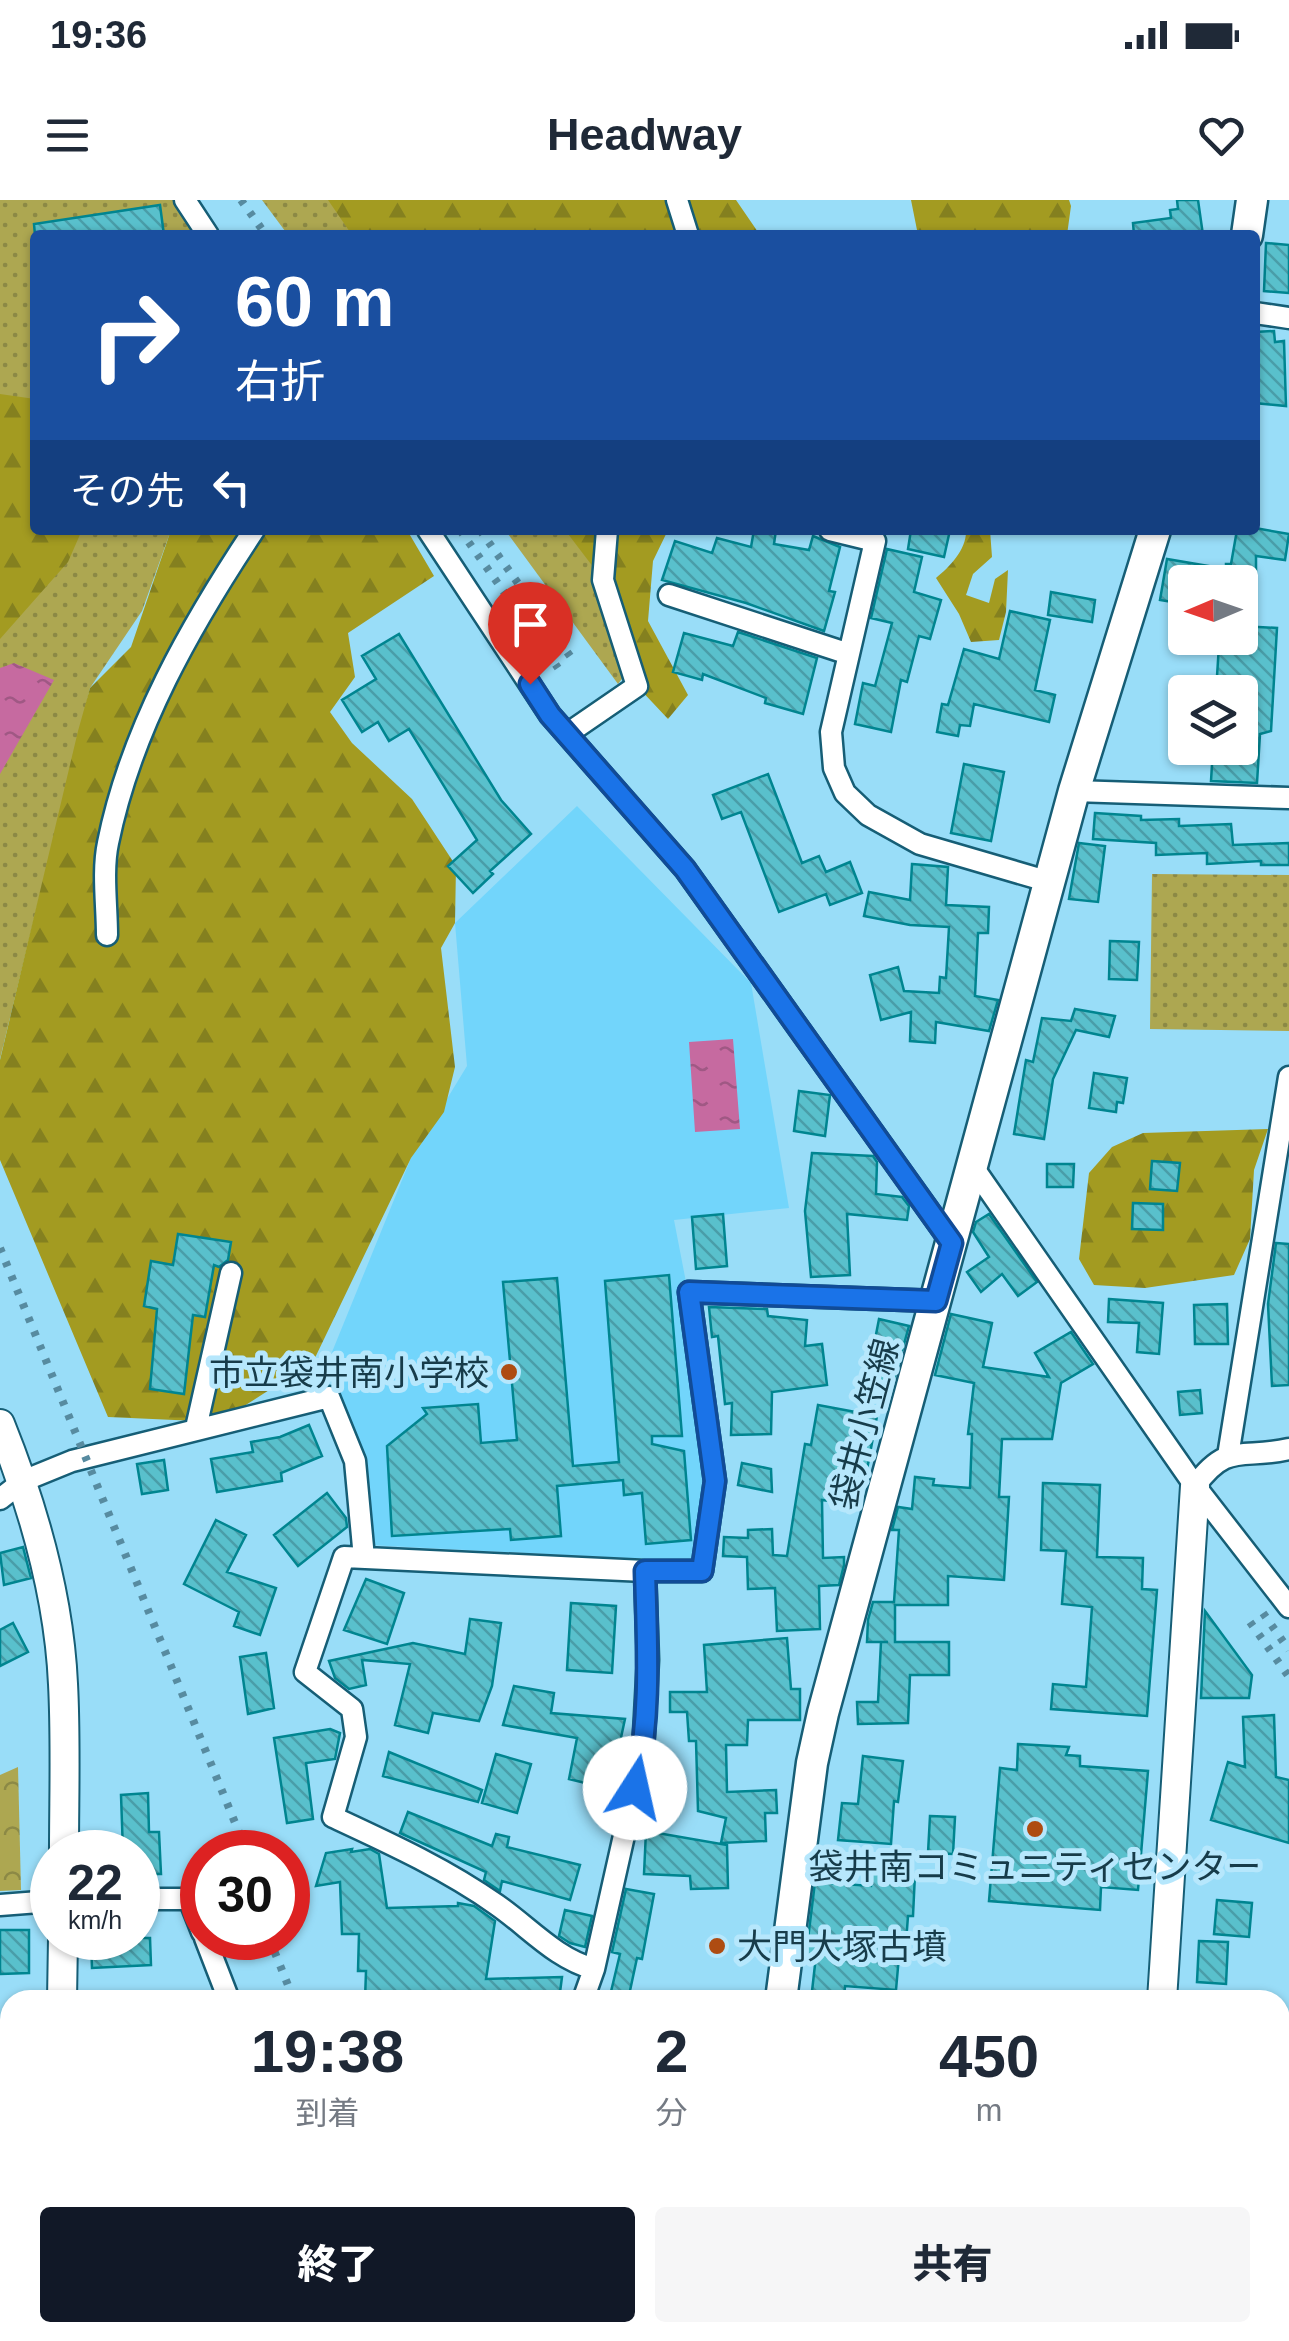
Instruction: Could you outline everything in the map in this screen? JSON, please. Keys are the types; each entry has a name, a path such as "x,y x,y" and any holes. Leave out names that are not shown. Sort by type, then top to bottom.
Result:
{"main road":[{"path":"1248,230 1252,200"},
{"name":"袋井小笠線","path":"782,1990 812,1763 823,1713 1074,792 1153,535"}],"street":[{"path":"186,200 205,230"},
{"path":"677,200 686,230"},
{"path":"1260,313 1289,318"},
{"path":"106,935 107,846 125,777 157,698 201,610 251,535"},
{"path":"431,535 550,715 685,869 952,1243"},
{"path":"566,734 637,686 603,580 607,535"},
{"path":"850,535 875,541 831,732 834,768 845,792 868,815 920,844 1050,882"},
{"path":"669,596 850,654"},
{"path":"1074,792 1289,798"},
{"path":"1228,1456 1289,1076"},
{"path":"973,1167 1195,1486 1289,1606"},
{"path":"196,1428 231,1272"},
{"path":"594,1969 570,1962 496,1904 423,1860 332,1817 356,1737 352,1709 305,1672 344,1557 702,1571 715,1481 689,1292 936,1301"},
{"path":"0,1498 22,1480 72,1460 329,1397 355,1461 364,1558"},
{"path":"0,1424 22,1480 46,1570 63,1682 64,1830"},
{"path":"1163,1990 1195,1486 1211,1464 1228,1456 1289,1449"},
{"path":"586,1990 644,1751 648,1660 645,1571"},
{"path":"0,1906 30,1903"},
{"path":"62,1990 63,1960"},
{"path":"214,1960 225,1990"}],"shaded area":[{"path":"577,806 751,983 789,1208 674,1220 691,1308 715,1481 703,1562 351,1544 371,1495 332,1389 330,1357 411,1158 467,1066 455,923"}],"green space":[{"path":"0,200 185,200 205,230 30,230 30,535 169,535 142,611 90,688 0,1059"},
{"path":"262,200 332,200 353,230 284,230"},
{"path":"328,200 674,200 680,230 349,230"},
{"path":"680,200 736,200 757,230 685,230"},
{"path":"911,200 1069,200 1071,206 1068,230 917,230"},
{"path":"0,394 30,398 30,535 80,535 68,562 0,639"},
{"path":"169,535 410,535 434,576 348,633 355,677 330,712 352,743 412,799 456,866 455,923 441,948 455,1067 444,1112 411,1158 313,1362 219,1422 108,1417 0,1160 0,1060 78,731 90,688 131,647"},
{"path":"509,535 571,535 603,580 631,667 618,684"},
{"path":"569,535 666,535 653,561 648,621 688,695 668,719 637,686 603,580"},
{"path":"990,535 992,557 973,574 966,595 989,603 995,579 1008,570 1006,612 999,640 971,642 936,578 961,551 966,537"},
{"path":"1152,874 1289,875 1289,1031 1150,1029"},
{"path":"1268,1129 1254,1170 1250,1239 1234,1275 1145,1288 1094,1285 1079,1259 1089,1173 1112,1147 1143,1133"},
{"path":"18,1767 21,1890 0,1891 0,1775"}],"water":[{"path":"14,663 54,680 0,774 0,668"},
{"path":"733,1039 740,1129 695,1132 689,1042"}],"building":[{"path":"1177,200 1198,200 1202,230 1134,230 1133,223 1171,218 1170,210 1178,209"},
{"path":"160,205 163,230 35,230 34,224"},
{"path":"1266,243 1289,245 1289,293 1264,291"},
{"path":"1274,331 1275,342 1284,341 1286,406 1260,403 1260,332"},
{"path":"1260,529 1289,534 1285,560 1256,556 1256,565 1226,564 1231,564 1236,535 1260,535"},
{"path":"753,535 775,535 774,544 809,550 813,536 840,547 829,591 835,592 824,631 746,603 662,580 675,541 712,553 717,538 751,547"},
{"path":"910,535 949,535 944,557 908,549"},
{"path":"887,549 922,557 914,592 941,600 930,639 919,636 907,682 901,680 891,732 855,724 863,683 875,686 892,623 871,618"},
{"path":"1167,559 1202,565 1168,565 1168,601 1160,600"},
{"path":"1051,592 1095,600 1092,622 1048,615"},
{"path":"1010,611 1050,620 1035,690 1055,695 1049,722 974,704 970,726 960,725 958,736 937,732 942,704 948,705 964,649 999,659"},
{"path":"1258,627 1277,628 1271,731 1260,734 1257,783 1211,781 1212,765 1258,765 1258,675 1217,675 1218,655 1258,655"},
{"path":"738,632 817,658 803,714 765,703 766,698 703,674 702,680 673,672 684,633 733,646"},
{"path":"399,634 501,800 531,834 490,871 493,874 473,893 448,866 477,840 409,729 389,741 378,722 362,732 342,700 376,679 362,656"},
{"path":"964,764 1004,772 991,841 951,833"},
{"path":"768,774 802,863 819,856 826,872 850,862 862,893 830,905 826,894 779,912 741,812 722,819 713,795"},
{"path":"1095,813 1141,816 1141,820 1179,819 1179,826 1231,824 1233,845 1289,843 1289,865 1261,865 1261,861 1207,864 1207,853 1156,855 1156,843 1093,839"},
{"path":"1079,843 1105,846 1098,902 1069,899"},
{"path":"912,864 948,867 946,905 989,907 988,933 978,933 975,996 998,1000 989,1031 936,1022 935,1043 910,1041 911,1012 881,1020 870,975 898,967 904,991 939,993 940,977 946,978 949,927 910,925 864,916 869,892 910,900"},
{"path":"1110,941 1139,942 1137,980 1109,979"},
{"path":"1075,1009 1115,1016 1109,1037 1076,1030 1053,1079 1044,1139 1014,1134 1026,1060 1033,1062 1042,1018 1071,1021"},
{"path":"1094,1073 1127,1078 1123,1103 1117,1102 1116,1112 1089,1108"},
{"path":"799,1091 830,1095 825,1136 794,1131"},
{"path":"812,1153 873,1156 877,1162 876,1194 902,1197 909,1206 907,1220 847,1214 850,1275 811,1277 805,1211"},
{"path":"1152,1161 1180,1163 1177,1191 1150,1189"},
{"path":"1047,1164 1074,1164 1073,1187 1047,1187"},
{"path":"1133,1203 1163,1204 1163,1230 1132,1229"},
{"path":"723,1214 727,1266 696,1269 692,1217"},
{"path":"989,1214 1037,1282 1018,1296 1002,1274 981,1292 967,1272 989,1257 973,1232 976,1222"},
{"path":"178,1234 231,1242 228,1260 219,1267 214,1265 205,1317 193,1315 184,1394 150,1389 157,1309 144,1306 151,1261 173,1265"},
{"path":"1276,1243 1289,1244 1289,1385 1272,1386 1268,1304"},
{"path":"669,1275 682,1436 652,1436 652,1444 684,1451 691,1540 646,1544 642,1493 624,1495 623,1480 557,1486 561,1536 511,1540 510,1529 392,1536 387,1446 427,1414 423,1408 478,1404 481,1443 517,1440 503,1282 557,1278 573,1466 619,1462 605,1281"},
{"path":"1109,1299 1163,1303 1159,1354 1137,1352 1139,1323 1108,1322"},
{"path":"1227,1304 1228,1344 1195,1344 1194,1305"},
{"path":"709,1307 767,1309 768,1316 807,1320 805,1346 822,1344 827,1385 772,1392 771,1434 731,1435 732,1403 725,1404 718,1336 712,1337"},
{"path":"951,1314 992,1323 983,1367 1049,1377 1035,1353 1071,1332 1093,1364 1061,1383 1052,1439 1002,1439 999,1497 1009,1497 1004,1580 948,1576 948,1605 895,1605 895,1642 949,1642 949,1675 910,1675 908,1723 858,1724 857,1702 878,1702 881,1642 867,1642 868,1620 873,1602 894,1602 899,1530 892,1530 898,1507 912,1509 915,1477 934,1479 933,1485 970,1488 972,1434 968,1434 974,1383 935,1375"},
{"path":"879,1319 909,1326 891,1391 866,1386"},
{"path":"1200,1390 1202,1413 1180,1415 1178,1392"},
{"path":"818,1405 877,1416 866,1475 859,1474 855,1504 822,1500 823,1558 844,1557 844,1565 839,1585 819,1586 820,1629 777,1631 775,1588 748,1589 747,1557 723,1556 724,1537 748,1538 748,1530 772,1529 773,1555 787,1556 805,1444 811,1445"},
{"path":"309,1425 322,1456 281,1473 282,1481 217,1492 211,1459 253,1452 251,1442 280,1437"},
{"path":"164,1460 168,1490 142,1494 137,1464"},
{"path":"742,1463 771,1469 772,1492 738,1485"},
{"path":"1043,1483 1100,1485 1097,1557 1143,1558 1142,1589 1157,1590 1147,1716 1051,1709 1053,1684 1086,1687 1092,1607 1062,1604 1066,1551 1041,1550"},
{"path":"327,1493 346,1518 347,1527 298,1566 274,1535"},
{"path":"216,1520 246,1535 227,1572 276,1588 260,1635 234,1626 239,1612 184,1584"},
{"path":"23,1547 31,1578 4,1585 0,1553"},
{"path":"366,1579 404,1593 387,1644 344,1630"},
{"path":"571,1603 616,1606 612,1673 567,1670"},
{"path":"1205,1611 1252,1675 1249,1698 1201,1698"},
{"path":"470,1619 501,1623 492,1686 479,1721 433,1713 428,1733 395,1725 410,1664 362,1660 366,1685 349,1689 335,1678 329,1661 413,1643 465,1654"},
{"path":"13,1623 28,1652 0,1666 0,1630"},
{"path":"787,1638 791,1689 800,1689 800,1720 748,1720 747,1745 726,1745 727,1792 776,1790 777,1813 765,1813 766,1841 721,1843 726,1818 698,1811 696,1741 689,1741 687,1712 670,1712 670,1692 707,1692 704,1645"},
{"path":"266,1653 274,1708 248,1714 240,1657"},
{"path":"514,1686 554,1693 551,1713 625,1719 610,1789 569,1779 577,1738 503,1725"},
{"path":"1274,1715 1276,1777 1289,1780 1289,1843 1211,1820 1228,1762 1245,1767 1243,1717"},
{"path":"330,1729 340,1733 335,1759 306,1763 313,1819 287,1823 274,1738"},
{"name":"袋井南コミュニティセンター","path":"1018,1744 1069,1747 1066,1755 1080,1756 1080,1766 1148,1771 1138,1890 1101,1887 1100,1910 989,1901 1000,1768 1017,1770"},
{"path":"389,1752 482,1790 478,1802 383,1776"},
{"path":"496,1754 531,1764 517,1813 482,1803"},
{"path":"863,1756 903,1761 898,1802 894,1801 891,1844 838,1840 842,1803 858,1804"},
{"path":"148,1793 149,1830 122,1830 121,1795"},
{"path":"408,1812 492,1846 496,1834 509,1837 507,1847 580,1865 570,1900 502,1881 500,1891 484,1880 486,1872 400,1833"},
{"path":"930,1816 955,1817 953,1854 928,1853"},
{"path":"646,1831 727,1845 728,1888 691,1889 690,1876 644,1874"},
{"path":"370,1849 379,1854 387,1908 458,1903 474,1906 495,1921 486,1979 562,1977 560,1990 365,1990 366,1971 358,1971 359,1934 342,1934 340,1882 316,1886 326,1853"},
{"path":"872,1872 915,1874 913,1916 908,1916 905,1956 899,1956 896,1990 845,1986 845,1990 812,1990 816,1956 806,1955 815,1882 871,1886"},
{"path":"626,1889 654,1894 642,1959 637,1958 630,1990 611,1990 620,1954 612,1952"},
{"path":"1217,1900 1252,1903 1249,1937 1214,1934"},
{"path":"565,1910 592,1916 585,1947 559,1936"},
{"path":"0,1930 29,1930 29,1973 0,1974"},
{"path":"1199,1941 1228,1942 1226,1984 1197,1982"},
{"path":"92,1960 151,1960 151,1965 92,1968"}],"railway":[{"path":"241,200 262,230"},
{"path":"464,535 558,668"},
{"path":"484,535 575,663"},
{"path":"0,1248 238,1830"},
{"path":"1263,1613 1289,1650"},
{"path":"1250,1622 1289,1677"},
{"path":"278,1960 290,1990"}],"place":[{"name":"市立袋井南小学校","path":"509,1372"},
{"name":"袋井南コミュニティセンター","path":"1035,1829"},
{"name":"大門大塚古墳","path":"717,1946"}],"route":[{"path":"530,684 550,715 685,869 952,1243 936,1301 689,1292 715,1481 702,1571 645,1571 648,1660 644,1751 635,1788"}]}
